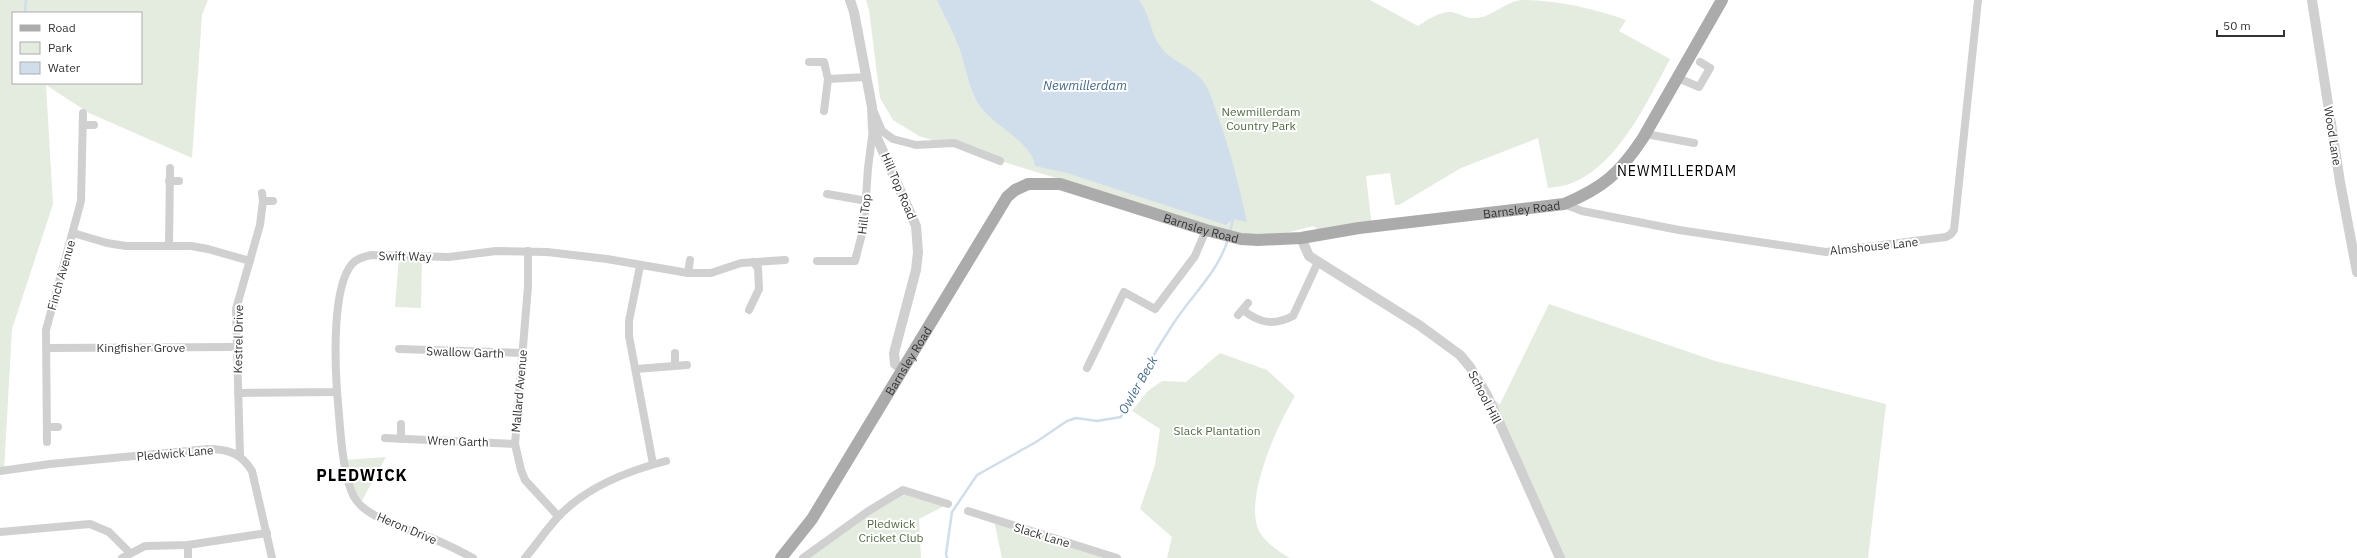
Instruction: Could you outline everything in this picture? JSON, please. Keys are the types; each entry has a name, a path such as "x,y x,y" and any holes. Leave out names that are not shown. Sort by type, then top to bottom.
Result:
{"main road":[{"name":"Barnsley Road","path":"781,558 812,519 1007,197 1022,187 1033,184 1060,184 1206,230 1228,236 1258,240 1301,238 1358,228 1564,204 1589,193 1610,179 1629,160 1646,134 1722,0"}],"street":[{"name":"Hill Top Road","path":"850,0 854,12 872,107 873,129 911,211 916,233 918,252 916,270 894,353 895,364 903,370"},
{"name":"Almshouse Lane","path":"1564,204 1582,211 1679,230 1826,252 1946,237 1952,234 1954,230 1978,0"},
{"name":"Wood Lane","path":"2312,0 2340,182 2357,272"},
{"path":"809,62 824,62 828,79 824,111"},
{"path":"1678,78 1699,87 1710,68 1700,62"},
{"path":"828,79 866,77"},
{"path":"872,107 882,131 893,139 916,145 954,143 1000,161"},
{"name":"Finch Avenue","path":"47,442 48,320 73,233 82,194 83,113"},
{"path":"84,125 94,125"},
{"name":"Hill Top","path":"817,261 855,261 864,226 867,200 868,168 873,129"},
{"path":"1646,134 1694,143"},
{"path":"169,246 170,168"},
{"path":"170,181 179,181"},
{"path":"827,194 867,200"},
{"name":"Kestrel Drive","path":"240,456 236,310 260,225 263,197 273,201"},
{"path":"1087,368 1124,292 1155,309 1195,256 1206,230"},
{"path":"73,233 107,243 126,246 169,246 208,249 250,261"},
{"name":"School Hill","path":"1301,238 1309,256 1419,325 1455,351 1470,367 1487,395 1560,558"},
{"name":"Swift Way","path":"337,392 335,364 337,322 342,286 348,270 361,257 371,255 449,257 496,251 528,251 578,255 688,273 711,273 741,263 785,260"},
{"name":"Mallard Avenue","path":"528,251 528,286 515,444 519,464 525,480 558,516"},
{"path":"688,273 690,260"},
{"path":"749,310 759,289 758,268 752,262"},
{"path":"1248,303 1240,313 1260,321 1273,323 1293,316 1318,262"},
{"path":"640,266 629,321 636,369 654,464"},
{"name":"Kingfisher Grove","path":"47,348 236,347"},
{"name":"Swallow Garth","path":"398,349 409,353 522,353"},
{"path":"675,353 675,365"},
{"path":"636,369 687,365"},
{"path":"238,393 337,392"},
{"name":"Heron Drive","path":"337,392 344,460 354,496 358,503 383,519 451,546 473,558"},
{"path":"401,424 401,439"},
{"path":"47,427 58,427"},
{"name":"Wren Garth","path":"385,438 515,444"},
{"name":"Pledwick Lane","path":"0,471 50,464 221,449 240,456"},
{"path":"240,456 252,471 272,558"},
{"path":"525,558 558,516 603,484 636,469 666,461"},
{"path":"804,558 867,512 903,490 948,504"},
{"name":"Slack Lane","path":"968,511 1117,558"},
{"path":"0,532 90,524 110,532 130,553"},
{"path":"122,558 145,546 188,545 267,533"},
{"path":"188,545 188,558"}],"green space":[{"path":"0,0 208,0 202,15 192,158 89,113 46,85 53,204 12,329 4,471 0,471"},
{"name":"Newmillerdam Country Park","path":"866,0 1370,0 1418,26 1434,16 1447,12 1469,18 1475,18 1492,13 1515,1 1548,1 1600,12 1626,20 1619,31 1670,59 1652,94 1618,147 1604,162 1589,174 1572,183 1548,188 1538,138 1461,168 1399,205 1395,205 1390,173 1366,176 1372,227 1326,234 1313,226 1258,240 919,136 893,120 880,98 869,10"},
{"path":"399,256 422,256 421,308 395,307"},
{"path":"1549,304 1715,361 1886,404 1868,558 1560,558 1487,395 1500,404"},
{"name":"Slack Plantation","path":"1220,353 1267,370 1295,396 1272,441 1260,478 1256,496 1255,512 1257,526 1262,536 1275,548 1290,558 1167,558 1172,537 1140,509 1155,465 1160,429 1132,411 1148,391 1162,381 1186,382"},
{"path":"386,457 360,504 344,460"},
{"name":"Pledwick Cricket Club","path":"903,490 948,504 919,519 921,558 806,558"},
{"path":"994,520 1117,558 1002,558"}],"water":[{"name":"Newmillerdam","path":"937,0 1139,0 1146,11 1154,35 1160,46 1170,56 1197,75 1205,84 1209,92 1230,154 1247,222 1233,219 1226,225 1067,173 1035,166 1033,159 1022,144 989,116 978,103 971,89 958,44"}],"waterway":[{"path":"25,12 26,0"},
{"name":"Owler Beck","path":"1230,232 1233,219"},
{"name":"Owler Beck","path":"947,558 946,554 952,512 977,475 1036,442 1067,421 1076,418 1097,421 1121,417 1159,346 1180,314 1211,273 1224,251 1228,239"}],"district":[{"name":"NEWMILLERDAM","path":"1677,171"},
{"name":"PLEDWICK","path":"362,475"}]}
